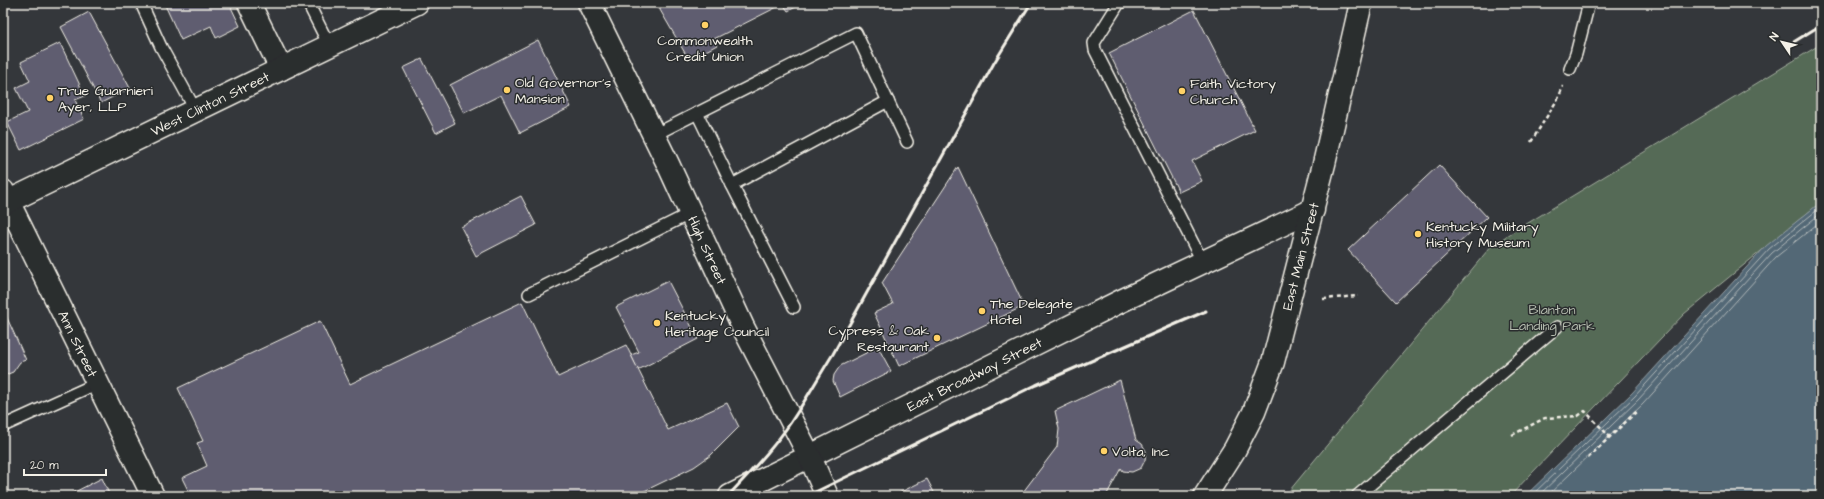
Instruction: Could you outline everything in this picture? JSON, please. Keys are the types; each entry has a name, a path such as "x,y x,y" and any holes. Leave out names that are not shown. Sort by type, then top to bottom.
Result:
{"main road":[{"path":"249,3 281,69"},
{"name":"West Clinton Street","path":"5,199 196,111 330,45 393,8 417,3"},
{"name":"High Street","path":"589,3 654,135 743,327 810,457 828,496"},
{"name":"East Main Street","path":"1205,496 1235,449 1254,412 1272,362 1313,210 1361,3"},
{"name":"Ann Street","path":"5,199 153,496"},
{"name":"East Broadway Street","path":"730,496 1121,301 1313,210"}],"lane":[{"path":"141,3 161,47 196,111"},
{"path":"308,3 330,45"},
{"path":"1119,3 1094,43 1095,50 1203,263"},
{"path":"1570,69 1576,54 1589,3"},
{"path":"654,135 856,33 907,142"},
{"path":"732,185 888,101"},
{"path":"697,114 794,307"},
{"path":"530,294 691,213"},
{"path":"1357,496 1557,327"},
{"path":"3,426 98,383"}],"path":[{"path":"1531,142 1559,97 1570,69"},
{"path":"1323,299 1358,296"},
{"path":"1512,435 1545,418 1578,416 1585,411 1610,437"},
{"path":"1588,458 1637,411"}],"green space":[{"name":"Blanton Landing Park","path":"1821,44 1821,202 1684,314 1510,496 1285,496 1492,245"}],"water":[{"path":"1821,202 1821,496 1525,496 1632,393 1766,246"}],"building":[{"path":"164,3 229,3 240,26 216,38 211,26 181,40"},
{"name":"Commonwealth Credit Union","path":"656,3 804,3 788,11 783,4 712,40 717,45 689,60"},
{"name":"Faith Victory Church","path":"1194,10 1255,130 1192,161 1202,181 1179,192 1109,53"},
{"path":"89,12 130,88 101,103 61,27"},
{"name":"Old Governor's Mansion","path":"538,40 571,107 520,133 501,95 464,113 450,85"},
{"name":"True Guarnieri Ayer, LLP","path":"60,43 85,96 75,100 84,119 21,150 7,122 28,112 16,88 30,81 21,62"},
{"path":"422,59 455,123 436,133 403,68"},
{"name":"Kentucky Military History Museum","path":"1439,165 1487,217 1396,302 1348,250"},
{"path":"958,167 1024,306 899,366 874,313 893,304 882,283"},
{"path":"521,196 536,225 476,256 461,227"},
{"name":"Kentucky Heritage Council","path":"668,281 698,339 638,370 631,355 639,352 616,307"},
{"path":"522,302 558,377 626,345 668,430 727,403 739,427 711,455 694,467 634,496 191,496 182,478 207,466 197,443 203,441 178,388 320,321 350,384"},
{"path":"3,309 26,360 20,362 13,372 3,376"},
{"path":"878,347 891,371 840,397 833,381 834,375 840,366"},
{"path":"1120,380 1136,440 1142,444 1146,451 1145,460 1141,468 1132,472 1123,471 1121,468 1106,496 1020,496 1057,447 1059,429 1055,411"},
{"path":"102,478 110,496 67,496"},
{"path":"927,479 936,496 893,496"}],"railway":[{"path":"728,496 777,442 807,397 833,354 994,63 1031,3"},
{"path":"1792,43 1821,25"},
{"path":"807,496 1036,385 1206,311"}],"place":[{"name":"Commonwealth Credit Union","path":"705,25"},
{"name":"Old Governor's Mansion","path":"507,90"},
{"name":"Faith Victory Church","path":"1182,91"},
{"name":"True Guarnieri Ayer, LLP","path":"50,98"},
{"name":"Kentucky Military History Museum","path":"1418,234"},
{"name":"The Delegate Hotel","path":"982,311"},
{"name":"Kentucky Heritage Council","path":"657,323"},
{"name":"Cypress & Oak Restaurant","path":"937,338"},
{"name":"Volta, Inc","path":"1104,451"}]}
